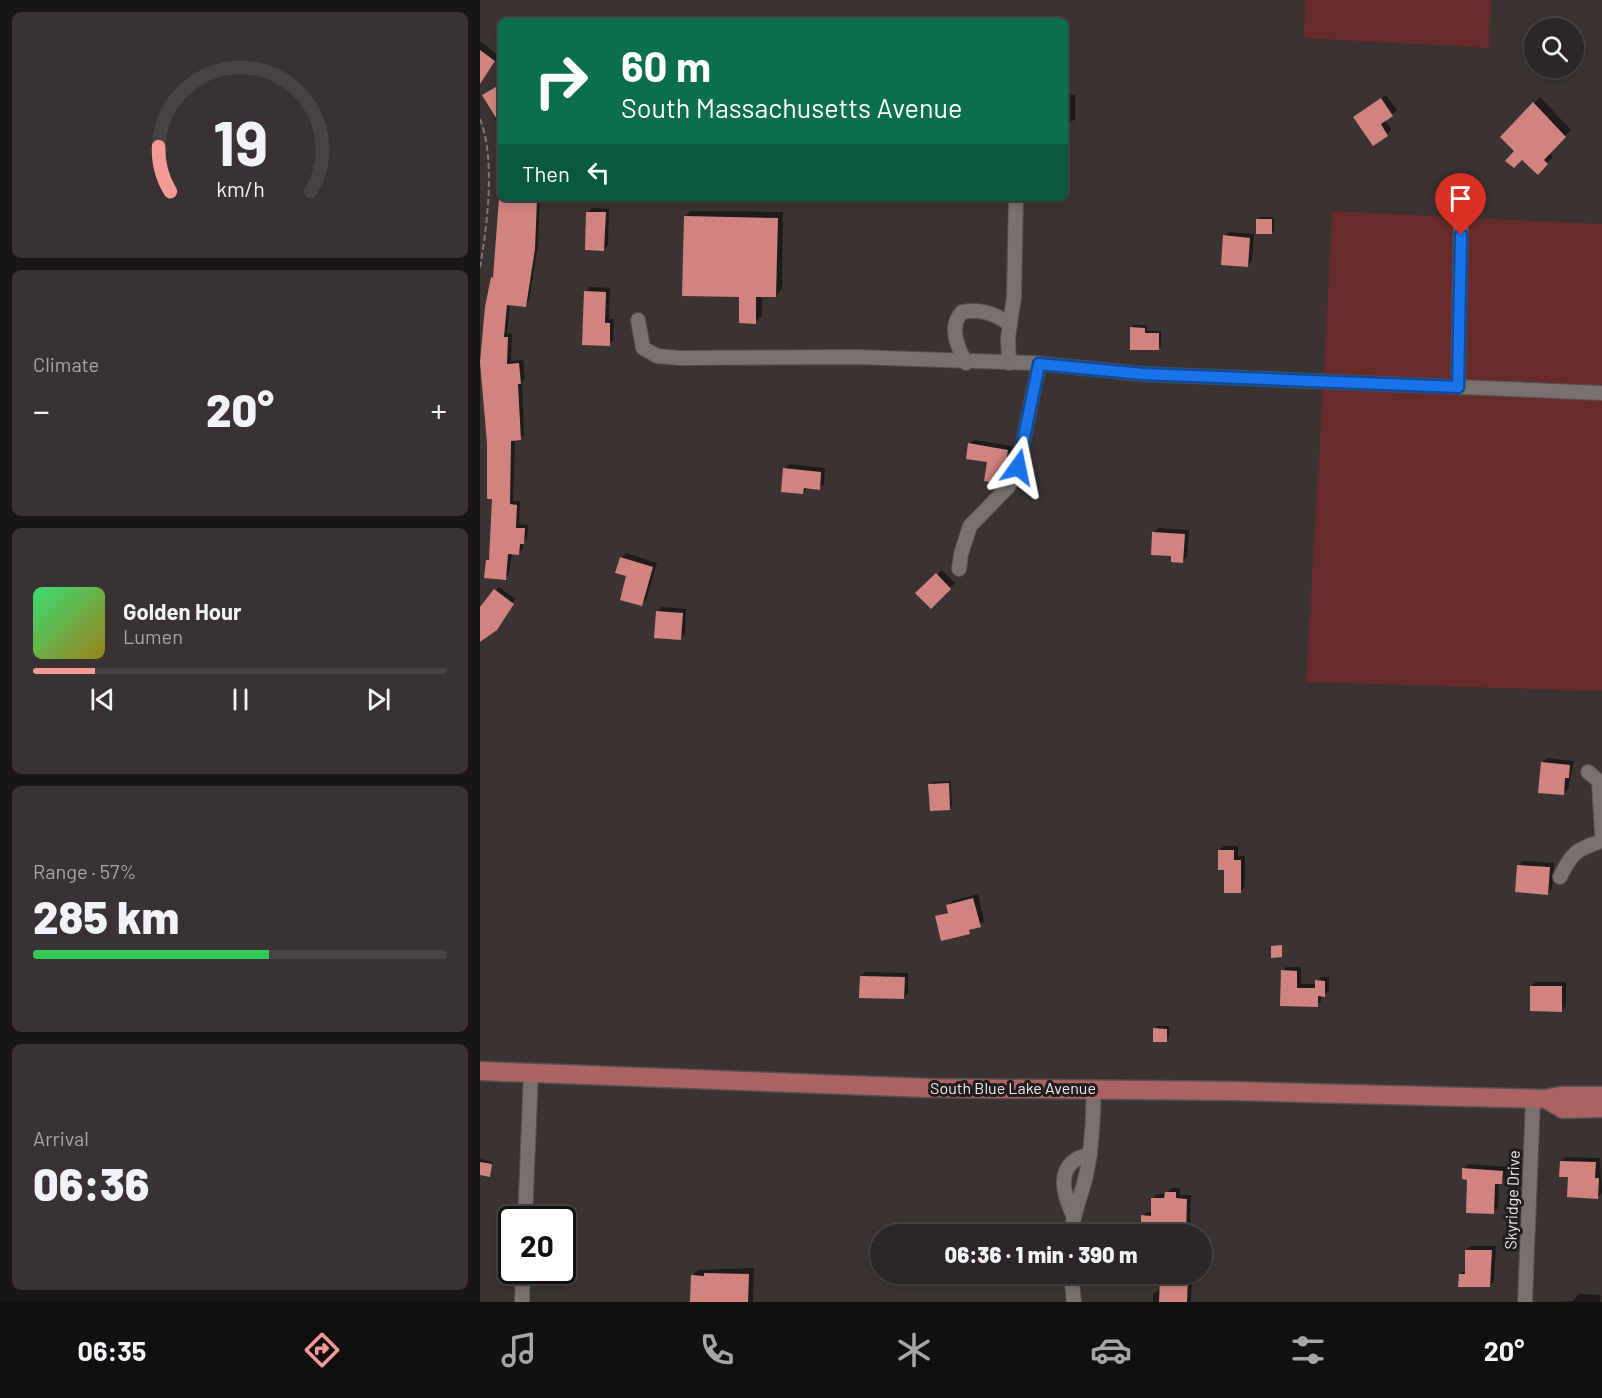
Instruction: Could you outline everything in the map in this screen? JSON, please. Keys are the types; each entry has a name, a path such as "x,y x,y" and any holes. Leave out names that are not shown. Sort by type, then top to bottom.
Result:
{"main road":[{"name":"South Blue Lake Avenue","path":"480,1071 928,1088 1094,1088 1539,1099 1560,1096 1602,1096"},
{"name":"South Blue Lake Avenue","path":"1539,1099 1563,1108 1602,1108"}],"street":[{"path":"1009,363 1010,324 1014,296 1016,201"},
{"path":"1458,387 1461,214"},
{"path":"966,363 957,346 955,334 956,324 962,312 976,310 991,312 1010,324"},
{"path":"638,320 643,348 657,356 856,357 1039,364 1153,374 1602,393"},
{"path":"959,569 970,526 1008,487 1018,467 1039,364"},
{"path":"1588,772 1599,781 1602,834"},
{"path":"1560,877 1576,852 1586,844 1602,841"},
{"path":"526,1206 531,1072"},
{"path":"1072,1224 1085,1179 1093,1137 1094,1088"},
{"name":"Skyridge Drive","path":"1525,1302 1539,1099"},
{"path":"1073,1215 1065,1196 1064,1172 1073,1160 1090,1154"},
{"path":"522,1302 523,1284"},
{"path":"1072,1284 1074,1302"}],"path":[{"path":"480,119 486,135 488,207 480,268"}],"shaded area":[{"path":"1305,0 1491,0 1489,48 1304,38"},
{"path":"1332,211 1454,217 1451,381 1324,376"},
{"path":"1468,218 1602,224 1602,388 1465,381"},
{"path":"1323,388 1602,400 1602,691 1306,682"}],"building":[{"path":"480,50 495,61 480,84"},
{"path":"498,86 498,121 482,95"},
{"path":"1381,98 1393,116 1381,124 1388,136 1373,146 1353,117"},
{"path":"1533,102 1566,137 1544,160 1548,164 1538,175 1522,160 1514,168 1505,161 1514,151 1500,137"},
{"path":"499,201 537,201 535,249 526,307 507,305 504,337 508,337 507,364 519,363 521,384 518,384 521,440 511,441 510,504 517,505 516,528 525,528 524,544 520,544 519,555 508,554 506,580 484,578 486,560 489,560 492,499 487,499 487,443 480,362 485,307 491,277 493,278"},
{"path":"586,212 606,212 604,251 585,250"},
{"path":"684,216 778,218 776,297 756,297 756,324 739,323 739,297 682,296"},
{"path":"1256,219 1272,219 1272,234 1256,234"},
{"path":"1223,235 1250,238 1248,267 1221,265"},
{"path":"584,291 606,292 605,323 610,323 610,346 582,345"},
{"path":"1130,327 1145,328 1145,333 1159,333 1159,350 1130,350"},
{"path":"968,443 1008,450 1005,470 998,469 996,483 984,481 987,462 966,459"},
{"path":"783,468 821,472 820,490 804,488 803,494 781,492"},
{"path":"1152,532 1185,534 1183,563 1171,562 1171,556 1151,555"},
{"path":"620,557 653,567 642,606 620,600 626,576 615,573"},
{"path":"936,573 951,589 931,609 915,593"},
{"path":"494,589 514,604 497,630 480,642 480,607"},
{"path":"656,611 683,613 681,640 654,638"},
{"path":"1541,762 1570,765 1569,778 1565,778 1564,795 1538,793"},
{"path":"949,783 950,810 930,811 928,784"},
{"path":"1218,850 1234,850 1234,860 1241,860 1241,893 1224,893 1224,870 1218,870"},
{"path":"1517,865 1550,867 1548,895 1515,892"},
{"path":"973,898 981,927 969,930 970,934 941,941 935,916 948,913 946,905"},
{"path":"1282,945 1282,957 1271,958 1271,946"},
{"path":"1281,970 1297,971 1297,988 1315,988 1315,980 1325,981 1325,997 1318,996 1318,1007 1280,1006"},
{"path":"860,976 905,977 904,999 859,998"},
{"path":"1530,986 1562,986 1562,1012 1530,1011"},
{"path":"1153,1028 1167,1029 1167,1042 1153,1042"},
{"path":"1560,1161 1596,1162 1595,1178 1599,1178 1598,1199 1567,1197 1568,1177 1559,1177"},
{"path":"480,1162 492,1164 490,1177 480,1175"},
{"path":"1462,1168 1503,1171 1502,1184 1495,1184 1494,1214 1466,1213 1467,1180 1462,1179"},
{"path":"1165,1192 1176,1192 1176,1198 1187,1199 1186,1224 1141,1224 1141,1215 1151,1216 1151,1198 1164,1198"},
{"path":"1465,1250 1492,1250 1490,1287 1458,1287 1459,1274 1465,1274"},
{"path":"704,1273 749,1274 748,1302 690,1302 691,1275 704,1276"},
{"path":"1160,1284 1188,1284 1187,1302 1159,1302"}],"route":[{"path":"1018,467 1039,364 1143,374 1458,387 1461,235"}]}
